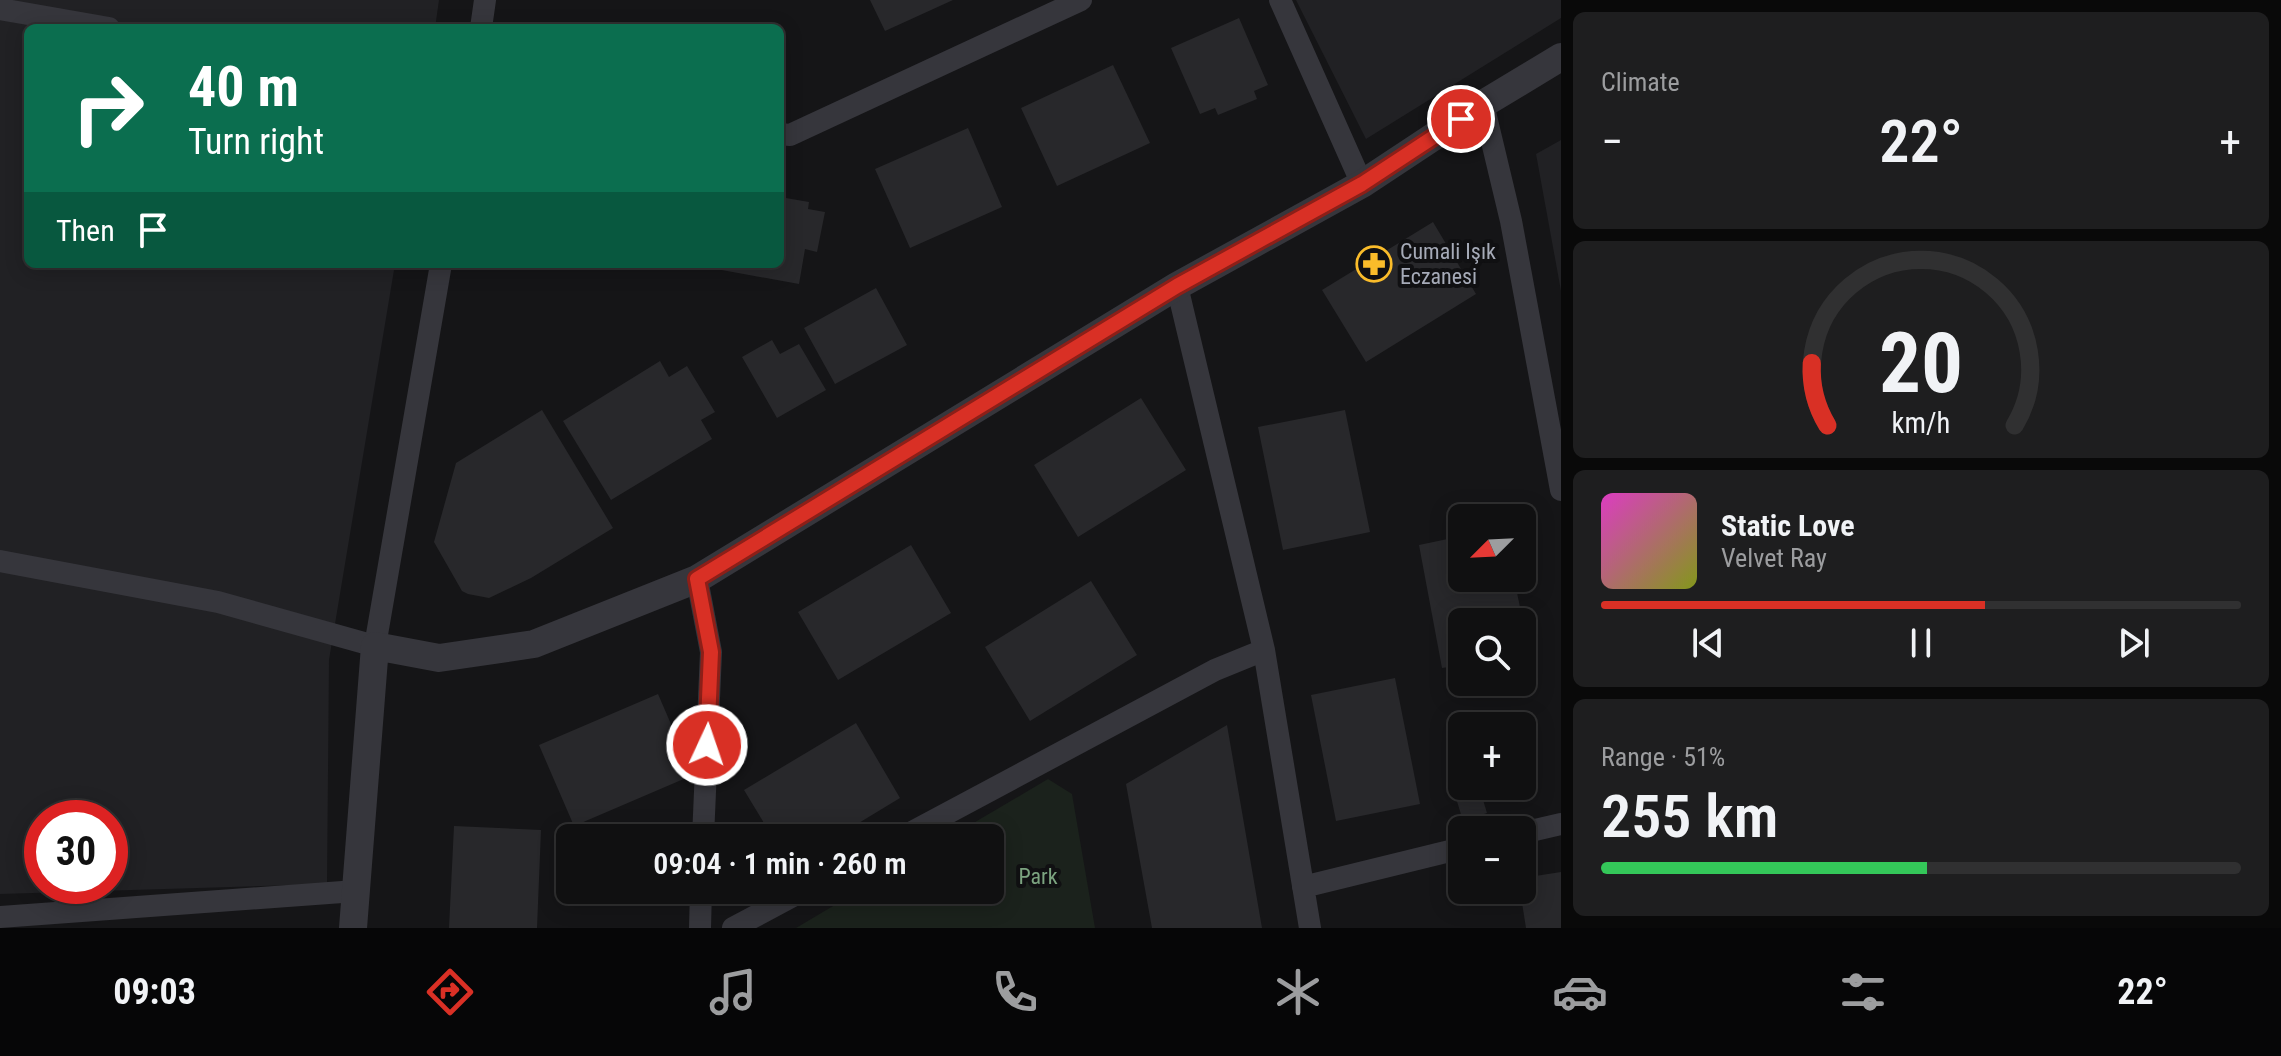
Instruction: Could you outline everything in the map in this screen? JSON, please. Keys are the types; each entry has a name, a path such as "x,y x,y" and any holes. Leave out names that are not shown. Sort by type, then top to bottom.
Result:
{"street":[{"path":"482,24 485,0"},
{"path":"784,134 790,135 1081,0"},
{"path":"1280,0 1362,184"},
{"path":"0,9 86,24"},
{"path":"0,561 218,602 375,646 439,658 534,644 697,579 1177,286 1362,184 1561,57"},
{"path":"1483,104 1511,221 1561,490"},
{"path":"353,928 375,646 440,268"},
{"path":"1177,286 1264,650 1310,928"},
{"path":"697,579 711,652 704,824"},
{"path":"927,824 1215,670 1264,650"},
{"path":"1536,830 1561,824"},
{"path":"1303,887 1448,851"},
{"path":"0,917 356,891"},
{"path":"700,928 701,904"},
{"path":"733,928 778,904"}],"shaded area":[{"path":"0,0 439,0 436,24 24,24 24,268 394,268 329,660 327,884 128,890 128,800 24,800 24,893 0,894"},
{"path":"1296,0 1561,0 1561,18 1366,139"},
{"path":"1561,140 1561,291 1536,154"}],"green space":[{"name":"Park","path":"1048,779 1072,794 1095,928 796,928 836,904 1004,904 1004,824 972,824"}],"building":[{"path":"870,0 953,0 885,31"},
{"path":"1239,18 1268,85 1254,91 1257,99 1218,115 1215,108 1200,114 1171,48"},
{"path":"1113,65 1150,143 1057,186 1021,108"},
{"path":"968,128 1002,207 910,248 875,169"},
{"path":"784,198 809,202 808,209 825,212 817,252 805,249 799,284 711,268 784,268"},
{"path":"1433,222 1476,294 1366,362 1322,290"},
{"path":"876,288 907,345 835,384 804,328"},
{"path":"772,340 780,354 799,344 826,390 777,418 742,357"},
{"path":"660,361 669,377 687,366 715,412 701,420 712,439 611,500 563,421"},
{"path":"1141,398 1186,470 1078,537 1034,465"},
{"path":"542,410 613,528 531,578 489,598 468,594 462,591 434,542 456,463"},
{"path":"1345,410 1370,532 1283,550 1258,427"},
{"path":"1448,539 1448,592 1517,592 1520,608 1448,608 1448,667 1442,668 1419,545"},
{"path":"911,545 951,613 838,680 798,612"},
{"path":"1091,581 1137,655 1030,721 985,647"},
{"path":"1395,678 1420,804 1336,821 1311,695"},
{"path":"658,694 693,775 573,824 539,745"},
{"path":"856,723 900,798 857,824 765,824 744,790"},
{"path":"1227,725 1262,928 1152,928 1126,784"},
{"path":"1457,800 1483,800 1487,813 1461,816"},
{"path":"454,826 541,830 537,928 449,928"},
{"path":"1561,872 1561,928 1526,928 1522,904 1536,904 1536,876"}],"place":[{"name":"Cumali Işık Eczanesi","path":"1374,264"}],"route":[{"path":"707,745 711,652 697,579 1177,286 1362,184 1461,119"}]}
